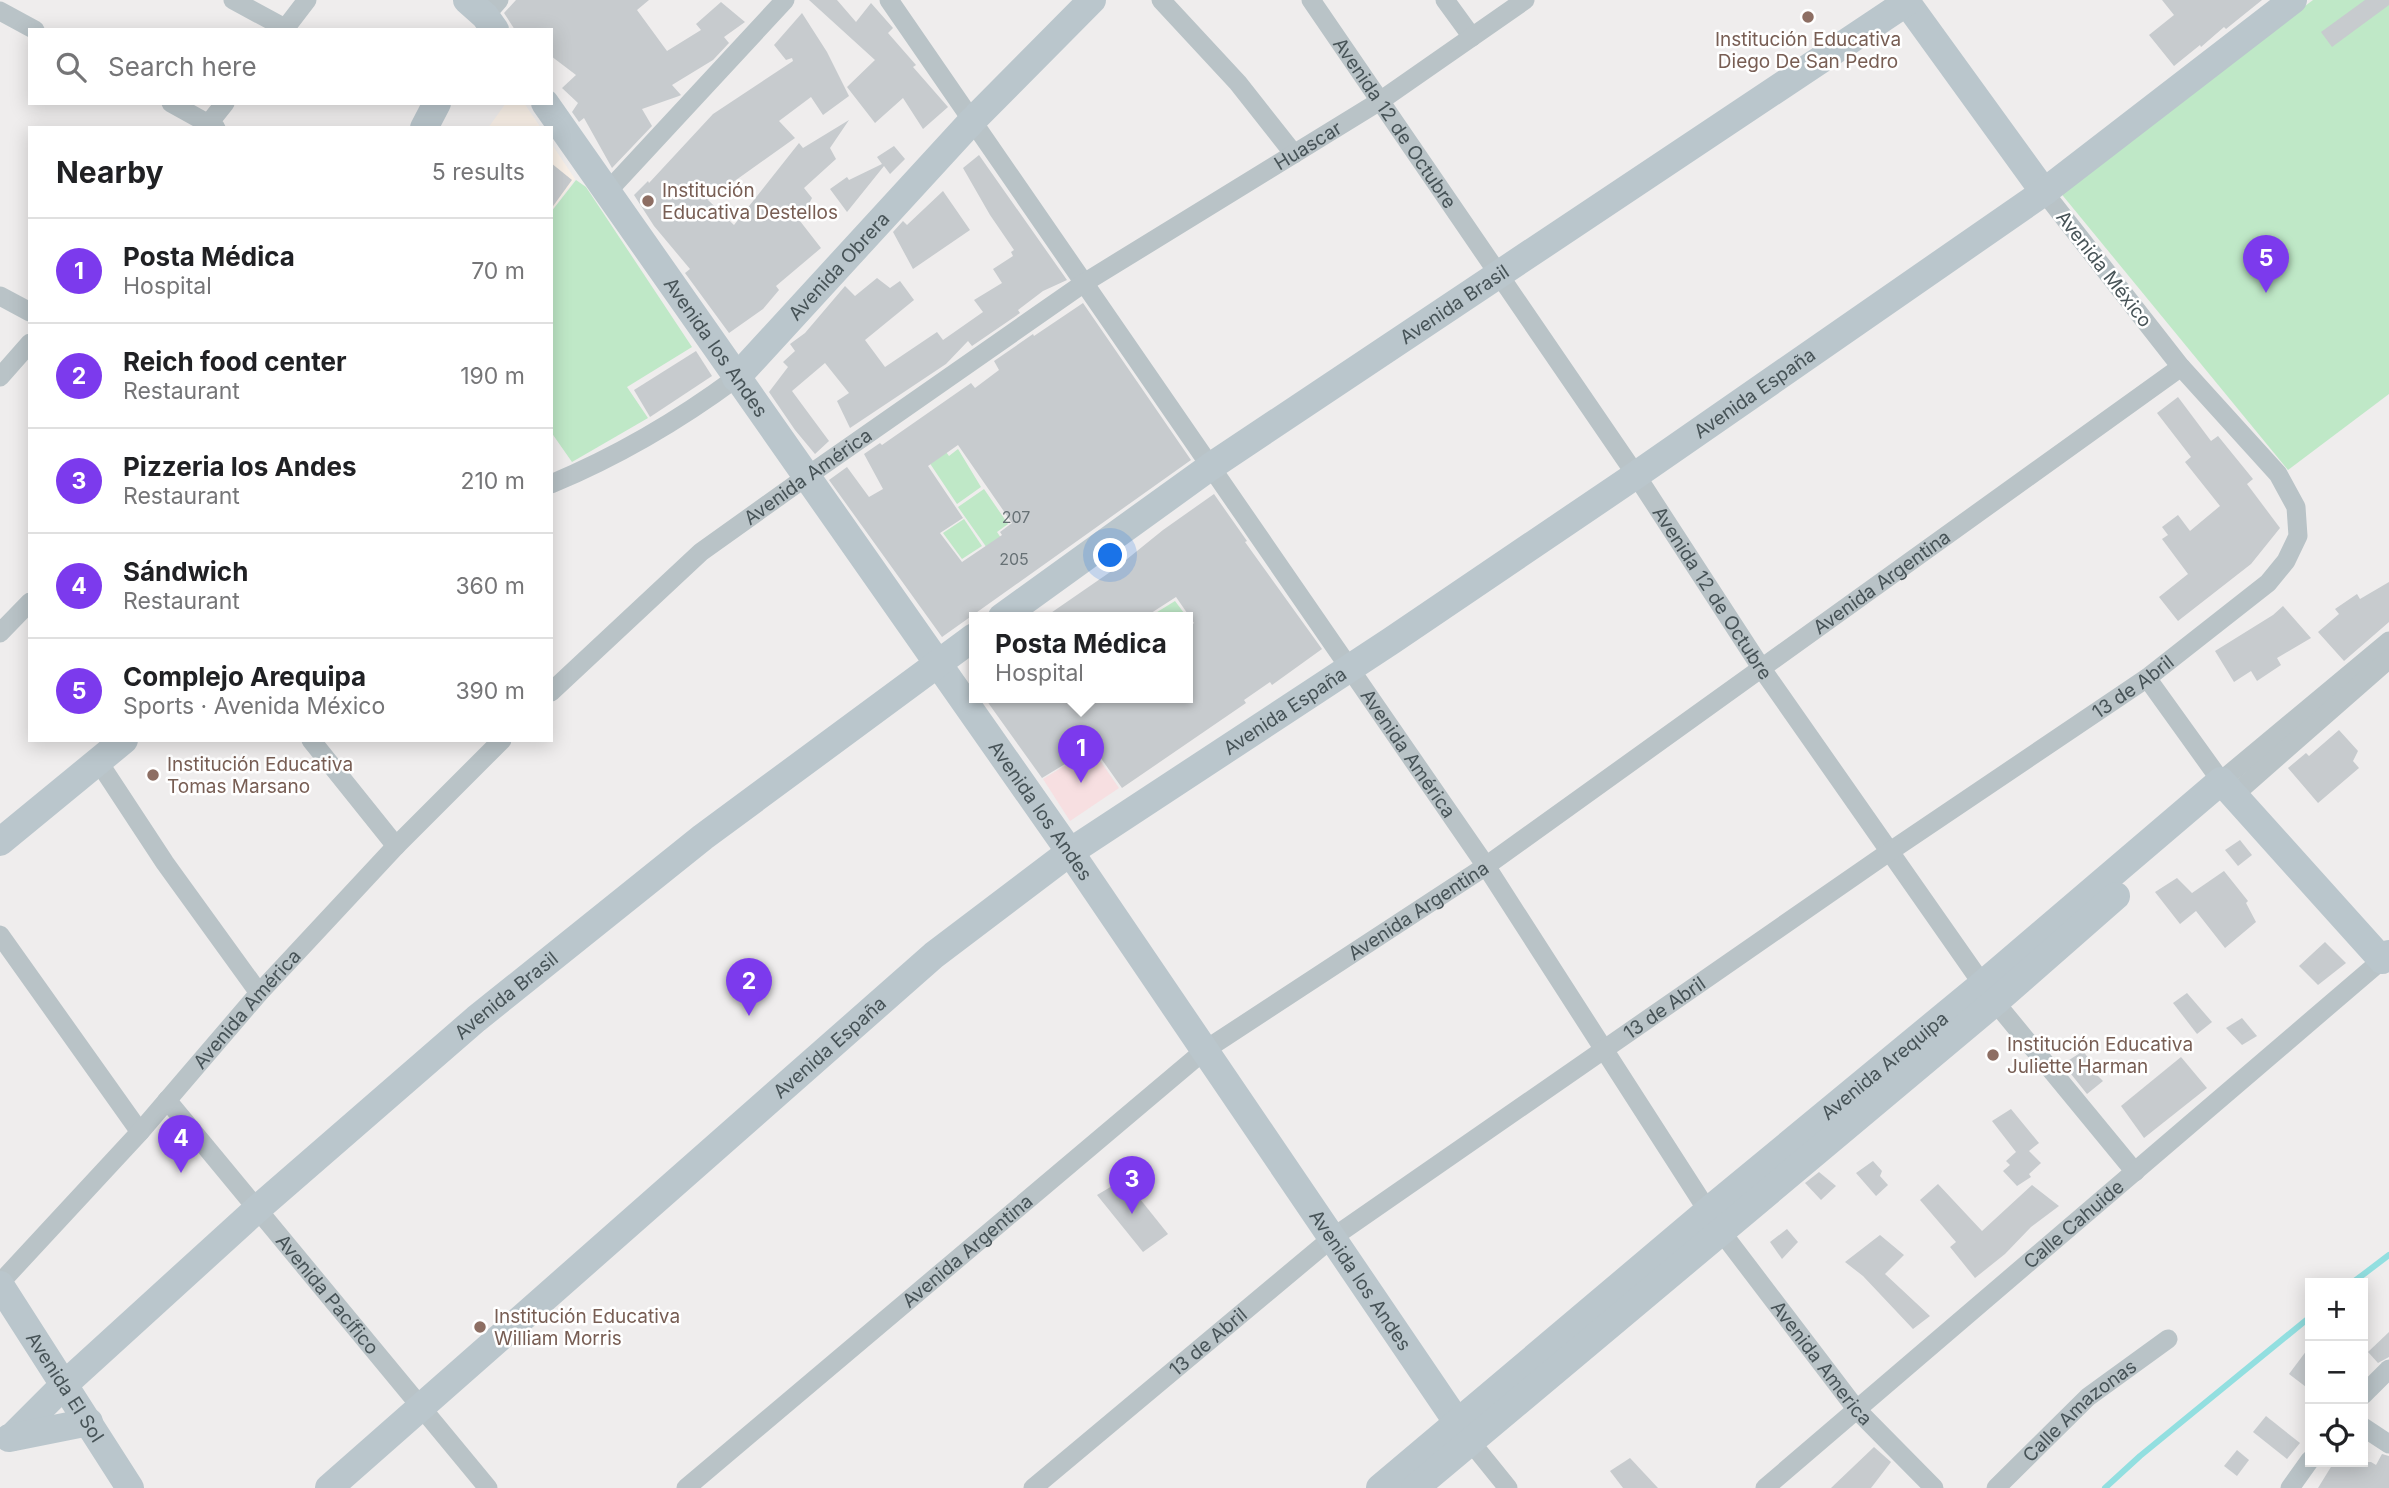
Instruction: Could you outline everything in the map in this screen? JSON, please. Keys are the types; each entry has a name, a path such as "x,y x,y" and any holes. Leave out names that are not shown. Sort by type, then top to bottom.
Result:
{"street":[{"path":"233,0 282,28"},
{"path":"285,28 307,0"},
{"path":"607,192 785,0"},
{"name":"Avenida América","path":"889,0 1486,866 1714,1220"},
{"name":"Avenida Obrera","path":"553,483 595,466 661,430 736,378 972,121 1092,0"},
{"path":"1161,0 1238,83 1294,154"},
{"name":"Avenida 12 de Octubre","path":"1311,0 1636,475 1762,669 1889,852 1989,993 2135,1172"},
{"path":"1445,0 1472,37"},
{"name":"Huascar","path":"1084,283 1380,101 1525,0"},
{"name":"Avenida España","path":"329,1488 934,955 1070,852 1350,669 1636,475 2044,192 2294,0"},
{"name":"Avenida México","path":"1907,1 2044,192 2181,367 2278,474 2296,507 2298,536"},
{"name":"Avenida Brasil","path":"1009,612 1210,467 1907,1"},
{"path":"0,11 30,28"},
{"path":"174,105 210,126 224,105"},
{"path":"425,126 436,105"},
{"name":"Avenida los Andes","path":"546,105 1070,852 1464,1432 1508,1488"},
{"name":"Avenida América","path":"553,690 701,552 1084,283"},
{"path":"0,296 28,311"},
{"path":"0,377 28,345"},
{"name":"Avenida Argentina","path":"686,1488 1205,1050 1486,866 2181,367"},
{"name":"13 de Abril","path":"1032,1488 1332,1238 1889,852 2147,678 2268,583 2286,561 2298,536"},
{"path":"0,633 28,604"},
{"name":"Avenida Brasil","path":"6,1439 256,1210 477,1020 682,855 969,641"},
{"name":"Avenida Arequipa","path":"1380,1488 1464,1432 1714,1220 1989,993 2227,788 2389,641"},
{"name":"Avenida Arequipa","path":"2227,788 2389,659"},
{"path":"2147,678 2227,788 2385,957"},
{"path":"0,842 122,742"},
{"path":"313,742 396,845"},
{"name":"Avenida América","path":"0,1284 140,1132 259,993 396,845 500,742"},
{"path":"98,761 165,863 259,993"},
{"path":"0,935 140,1132"},
{"name":"Calle Cahuide","path":"1765,1488 2385,957"},
{"name":"Avenida Pacífico","path":"167,1100 488,1488"},
{"name":"Avenida America","path":"1714,1220 1857,1410 1934,1488"},
{"name":"Avenida El Sol","path":"0,1284 130,1488"},
{"name":"Calle Amazonas","path":"1996,1488 2088,1398 2168,1339"},
{"path":"2368,1390 2389,1369"},
{"path":"6,1439 89,1422"},
{"path":"2368,1430 2389,1444"},
{"name":"Avenida Arequipa","path":"1415,1488 1464,1432"},
{"path":"2290,1488 2305,1467"}],"shaded area":[{"path":"505,105 525,105 540,126 489,126"},
{"path":"553,146 575,179 553,208"},
{"path":"1092,749 1119,788 1070,821 1043,779"}],"green space":[{"path":"2313,0 2389,0 2389,394 2288,470 2059,191"},
{"path":"576,180 586,187 692,347 627,387 648,418 572,462 553,435 553,209"},
{"path":"943,448 949,456 958,449 981,487 957,504 927,459"},
{"path":"984,489 1008,524 997,532 1001,538 987,548 958,507"},
{"path":"964,519 982,546 962,559 943,533"},
{"path":"1175,601 1183,612 1157,612"}],"building":[{"path":"516,0 649,0 637,10 667,51 701,30 696,24 721,2 745,22 724,37 729,43 713,60 672,85 681,95 642,109 652,126 612,168 584,118 579,122 572,112 578,103 562,88 576,75 553,58 553,28 514,28 504,13"},
{"path":"809,0 837,0 856,22 871,3 893,28 888,33 916,65 913,67 948,107 923,129 903,98 875,123 847,87 875,60"},
{"path":"2162,0 2262,0 2174,66 2149,35 2174,15"},
{"path":"2365,0 2389,0 2389,5 2332,47 2321,32"},
{"path":"802,13 827,52 849,96 823,115 811,97 779,121 795,138 708,200 734,225 799,143 803,148 849,120 830,148 836,159 804,188 812,198 800,221 821,248 776,286 779,290 763,309 729,333 685,273 690,269 654,226 634,195 648,181 649,183 713,114 793,61 792,58 786,60 774,45"},
{"path":"894,146 905,159 890,174 884,166 847,212 830,189 847,177 849,180 882,164 877,157"},
{"path":"979,155 1067,280 1043,291 1018,310 1020,313 972,346 968,341 946,364 850,428 837,401 849,393 825,363 792,391 829,441 815,454 769,392 788,367 783,362 795,351 790,344 805,333 845,286 855,296 877,278 890,288 900,281 914,300 865,340 885,367 937,332 943,340 983,312 974,300 1002,283 993,269 1013,256 1011,252 1014,250 963,168"},
{"path":"553,165 572,180 553,206"},
{"path":"943,191 970,230 913,269 893,232 903,221 907,225"},
{"path":"1083,303 1191,460 977,612 969,612 969,618 942,637 829,480 847,467 869,497 883,489 864,454 880,443 882,445 971,383 975,388 999,370 994,361 1033,334 1034,336","holes":["958,445 1012,523 1000,532 1002,535 962,562 940,533 963,518 928,466"]},
{"path":"696,351 712,376 650,417 634,390"},
{"path":"2178,397 2211,441 2218,436 2253,479 2247,484 2280,528 2251,564 2178,621 2159,597 2188,574 2162,539 2168,535 2162,527 2178,515 2190,531 2220,506 2185,462 2191,457 2157,413"},
{"path":"1214,494 1322,649 1272,685 1270,682 1244,700 1246,703 1122,788 1093,747 1042,778 988,703 1193,703 1193,612 1186,612 1176,597 1153,612 1052,612 1116,568"},
{"path":"2389,582 2389,622 2344,661 2318,632 2339,614 2335,609 2357,594 2360,599"},
{"path":"2283,606 2311,638 2277,658 2281,665 2257,681 2251,671 2234,682 2215,651"},
{"path":"2339,730 2358,751 2353,761 2359,768 2318,803 2288,768 2306,753 2309,756"},
{"path":"2240,840 2252,855 2238,866 2225,850"},
{"path":"2224,871 2248,901 2246,903 2256,922 2225,948 2196,911 2180,924 2155,892 2177,878 2192,893"},
{"path":"2325,942 2346,963 2318,985 2299,966"},
{"path":"2187,993 2212,1022 2197,1034 2173,1003"},
{"path":"2242,1018 2257,1036 2242,1045 2226,1028"},
{"path":"2083,1051 2095,1067 2091,1069 2103,1081 2087,1094 2063,1064"},
{"path":"2181,1057 2207,1088 2144,1138 2121,1106"},
{"path":"2011,1109 2039,1143 2029,1151 2041,1163 2029,1174 2031,1177 2017,1186 2003,1171 2010,1165 2006,1161 2016,1152 1992,1121"},
{"path":"1873,1161 1882,1171 1880,1176 1888,1185 1876,1196 1856,1173"},
{"path":"1819,1172 1836,1186 1821,1200 1805,1183"},
{"path":"1124,1179 1168,1234 1143,1252 1097,1195"},
{"path":"1938,1184 1982,1231 2032,1185 2059,1206 2031,1227 2005,1254 1975,1278 1950,1247 1956,1242 1920,1200"},
{"path":"1787,1229 1798,1242 1782,1259 1770,1242"},
{"path":"1880,1235 1904,1255 1885,1274 1930,1316 1913,1329 1863,1276 1845,1262"},
{"path":"2389,1332 2389,1357 2378,1363 2368,1352"},
{"path":"2305,1353 2305,1386 2289,1374"},
{"path":"2266,1416 2300,1443 2287,1459 2253,1432"},
{"path":"1874,1447 1891,1462 1871,1488 1831,1488"},
{"path":"2237,1450 2249,1460 2237,1476 2224,1466"},
{"path":"2382,1454 2389,1456 2389,1488 2318,1488 2331,1467 2368,1467 2368,1462 2376,1465"},
{"path":"1630,1458 1658,1488 1623,1488 1610,1471"}],"waterway":[{"path":"2359,1278 2389,1255"},
{"path":"2105,1488 2140,1456 2305,1321"}],"place":[{"name":"Institución Educativa Diego De San Pedro","path":"1808,17"},
{"name":"Institución Educativa Destellos","path":"648,201"},
{"name":"Complejo Arequipa","path":"2266,293"},
{"name":"Institución Educativa Tomas Marsano","path":"153,775"},
{"name":"Posta Médica","path":"1081,783"},
{"name":"Reich food center","path":"749,1016"},
{"name":"Institución Educativa Juliette Harman","path":"1993,1055"},
{"name":"Sándwich","path":"181,1173"},
{"name":"Pizzeria los Andes","path":"1132,1214"},
{"name":"Institución Educativa William Morris","path":"480,1327"}]}
